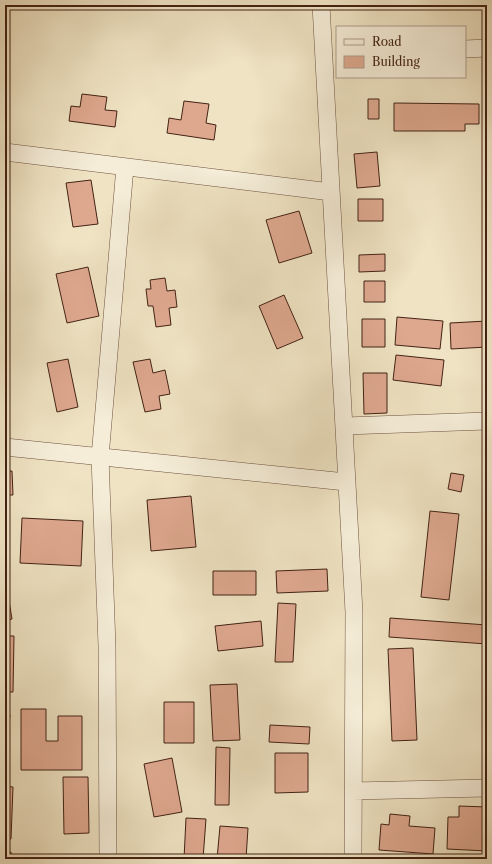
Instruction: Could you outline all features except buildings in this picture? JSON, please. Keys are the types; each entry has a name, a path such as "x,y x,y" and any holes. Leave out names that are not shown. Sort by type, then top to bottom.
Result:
{"street":[{"path":"321,5 330,53 331,192 354,612 353,859"},
{"path":"466,49 487,48"},
{"path":"5,152 331,192"},
{"path":"108,859 107,646 100,457 125,167"},
{"path":"345,426 487,421"},
{"path":"5,447 346,482"},
{"path":"353,790 487,788"}]}
